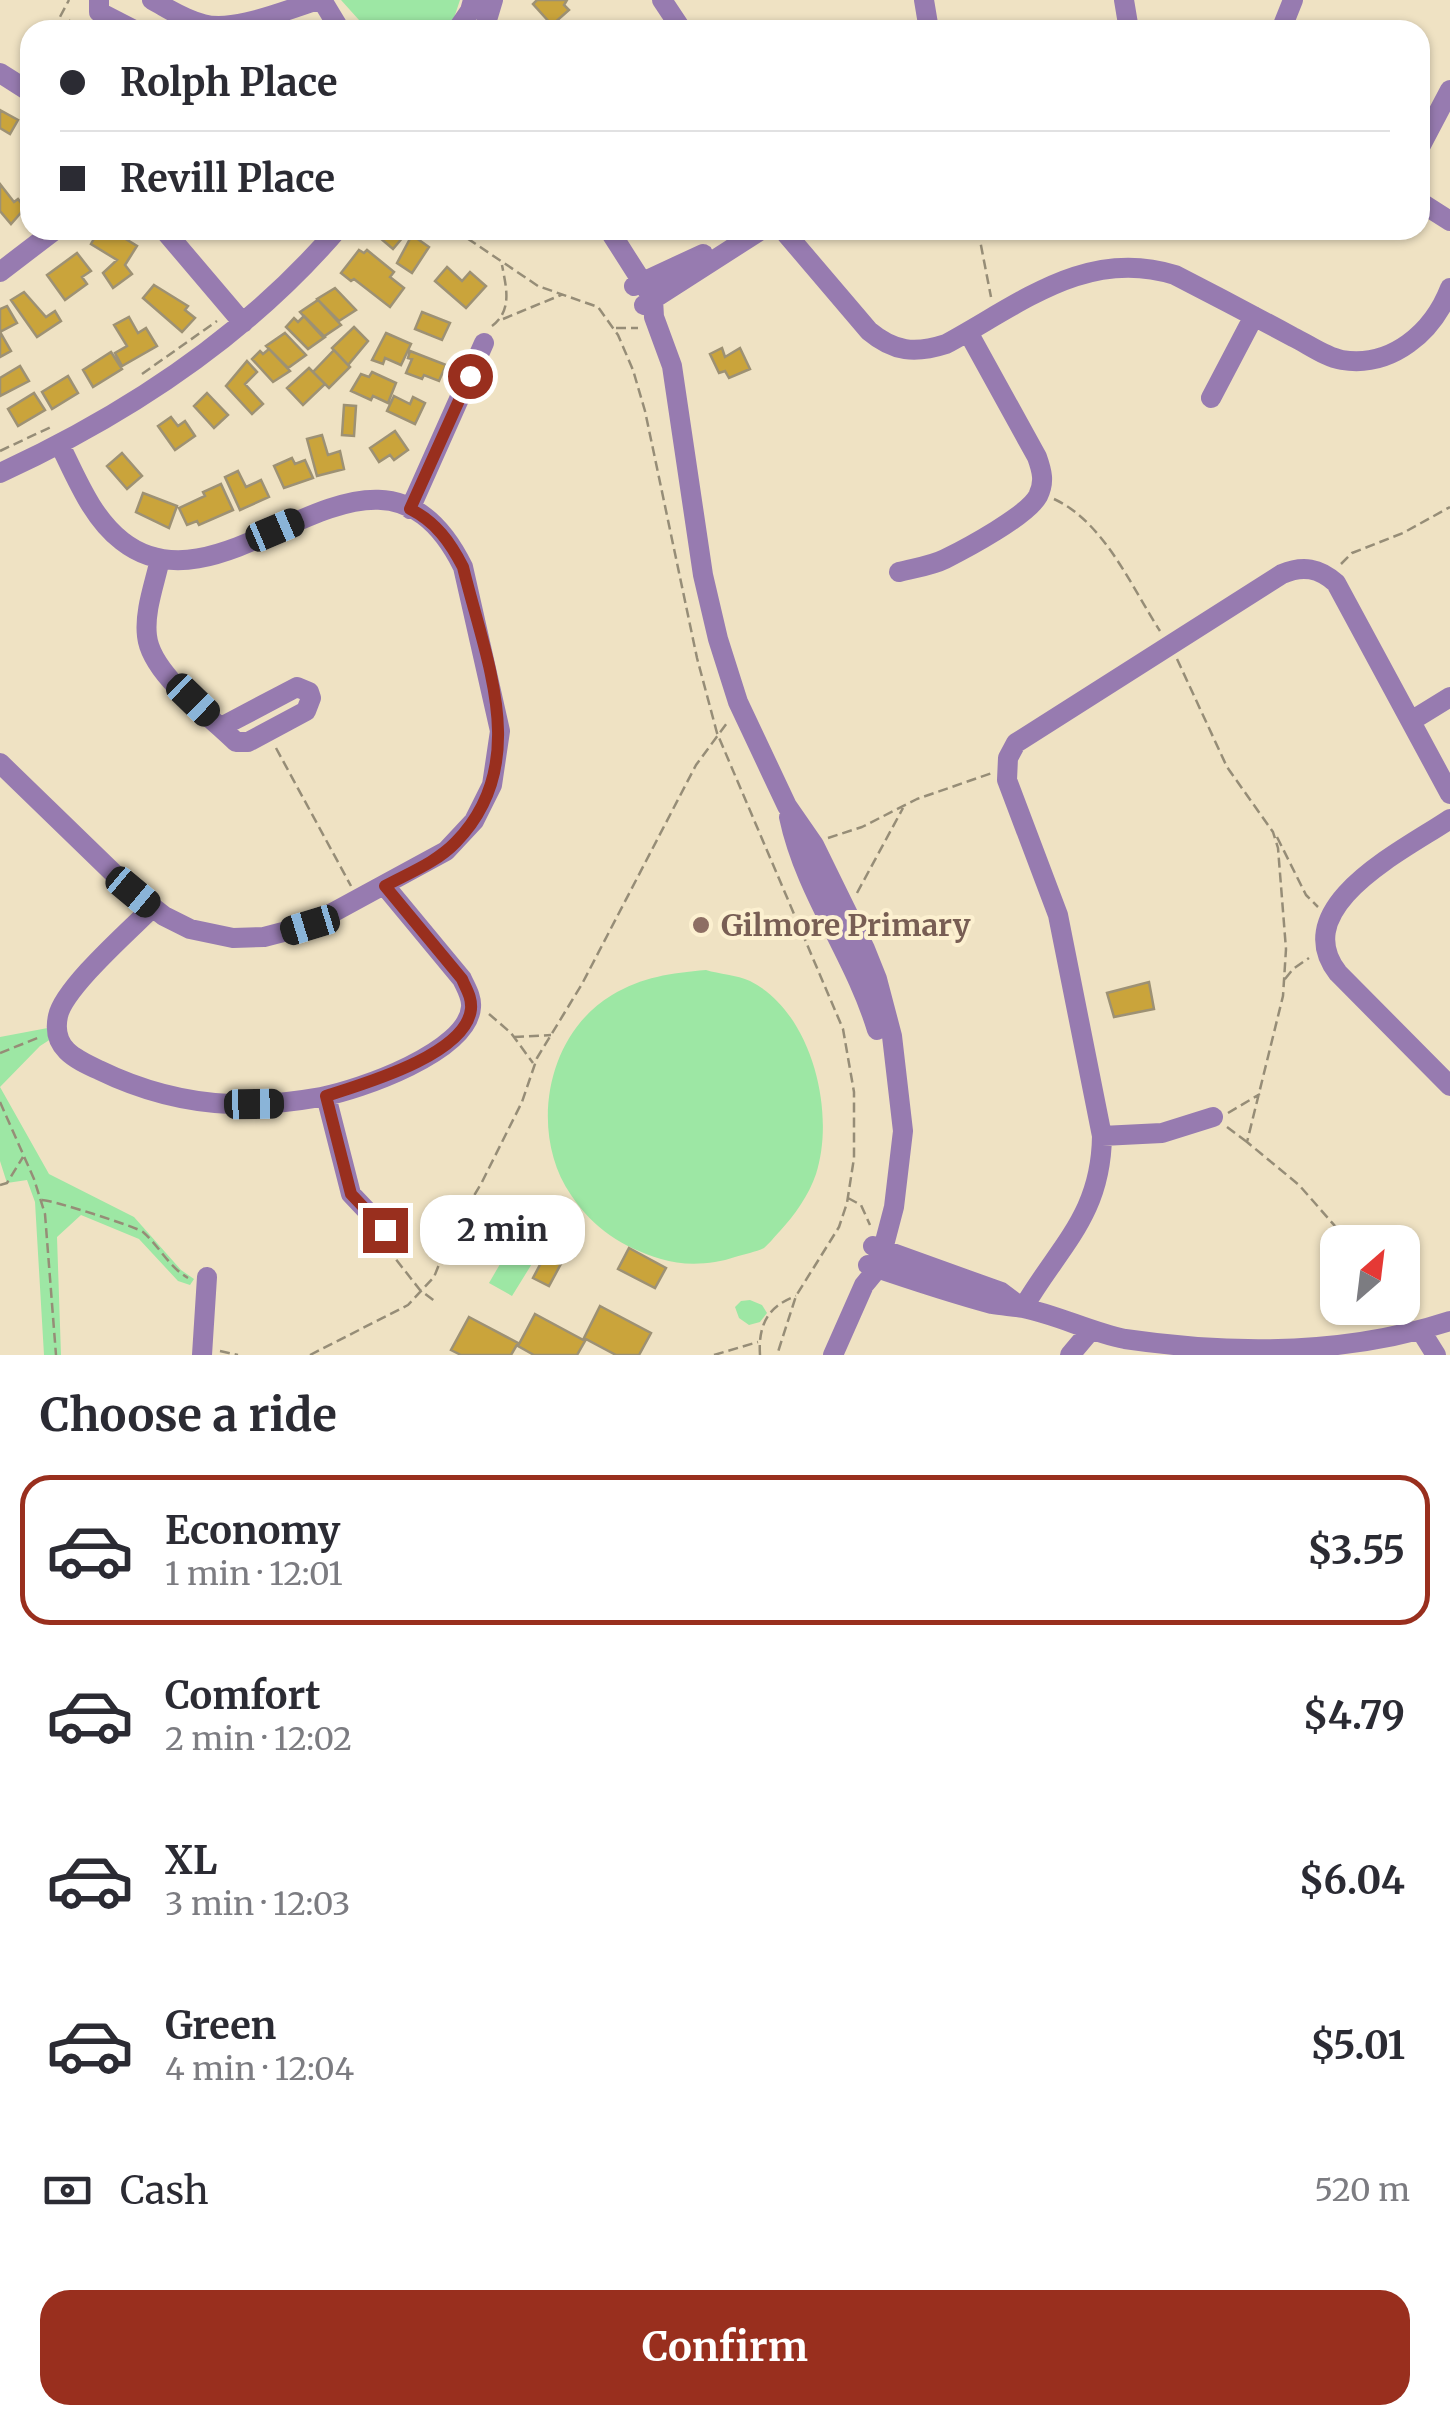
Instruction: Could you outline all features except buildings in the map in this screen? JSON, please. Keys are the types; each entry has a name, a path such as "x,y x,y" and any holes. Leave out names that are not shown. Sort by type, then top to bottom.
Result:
{"street":[{"path":"99,0 99,12 115,20"},
{"path":"152,0 178,20"},
{"path":"252,20 320,0"},
{"path":"1430,128 1450,90"},
{"path":"0,272 42,240"},
{"path":"172,240 243,323"},
{"path":"0,472 60,445 155,390 243,323 328,240"},
{"path":"602,240 645,303"},
{"path":"613,240 672,366 702,575 718,639 744,715 787,806 814,845 865,949 891,1061 902,1132 901,1159 873,1262 833,1355"},
{"path":"645,303 743,240"},
{"path":"792,240 883,342 908,351 927,350 968,332 1072,276 1125,265 1151,267 1175,275 1334,358 1375,360 1415,339 1432,322 1450,288"},
{"path":"1211,398 1254,316"},
{"path":"899,572 942,560 1022,512 1038,495 1042,472 1037,457 968,332"},
{"path":"410,509 484,343"},
{"path":"0,763 152,908 204,933 233,938 264,937 310,925 446,851 474,821 492,784 500,744 496,706 463,567 438,528 410,509 387,501 362,500 338,504 213,557 181,562 160,559 125,544 106,527 60,445"},
{"path":"160,559 148,616 151,652 165,673 220,726 242,744 306,710 310,705 309,692 297,688 220,726"},
{"path":"1023,1308 1086,1213 1099,1174 1102,1136 1058,915 1007,780 1006,769 1016,743 1290,571 1312,569 1336,584 1450,794"},
{"path":"1411,721 1450,697"},
{"path":"1450,819 1353,885 1340,898 1331,916 1326,942 1338,974 1450,1086"},
{"path":"152,908 68,996 58,1015 57,1031 63,1048 72,1057 118,1080 161,1094 230,1104 278,1103 326,1096 382,1078 436,1050 462,1030 471,1007 462,979 385,886"},
{"path":"326,1096 351,1194 385,1230"},
{"path":"1102,1136 1162,1132 1213,1117"},
{"path":"873,1262 997,1305 1023,1308 1126,1339 1208,1353 1316,1352 1421,1331 1450,1321"},
{"path":"202,1355 207,1280"},
{"path":"1070,1355 1091,1330"},
{"path":"1421,1331 1436,1355"}],"path":[{"path":"469,240 538,286 598,308 615,329 633,370 644,411 697,658 717,732 843,1029 851,1065 855,1139 848,1203 834,1236 796,1296 776,1355"},
{"path":"980,240 988,288 1000,314"},
{"path":"484,343 492,326 505,313 503,264"},
{"path":"499,320 562,295"},
{"path":"615,329 645,303"},
{"path":"132,381 217,321 216,312"},
{"path":"0,451 61,423"},
{"path":"1038,495 1071,508 1092,526 1187,676 1227,768 1273,832 1306,895 1331,916"},
{"path":"1330,578 1352,554 1450,508"},
{"path":"310,1355 408,1305 434,1277 451,1236 522,1102 535,1064 589,971 659,833 717,732 744,715"},
{"path":"270,731 359,900"},
{"path":"822,840 1006,769"},
{"path":"852,897 872,870 904,806"},
{"path":"1248,1142 1285,980 1281,875 1273,832"},
{"path":"1285,980 1302,962 1328,952"},
{"path":"471,1007 494,1017 535,1064"},
{"path":"0,1053 57,1031"},
{"path":"514,1038 552,1035"},
{"path":"1213,1117 1245,1105 1260,1092"},
{"path":"0,1102 45,1214 56,1355"},
{"path":"1213,1117 1299,1185 1334,1225"},
{"path":"0,1185 7,1183 24,1156"},
{"path":"41,1200 60,1202 115,1224 137,1228 185,1277 207,1280"},
{"path":"385,1230 387,1249 436,1302"},
{"path":"760,1355 762,1323 767,1314 796,1296"},
{"path":"714,1355 759,1342"}],"green space":[{"path":"341,0 460,0 453,20 359,20"},
{"path":"706,970 750,981 789,1016 814,1066 823,1122 816,1174 791,1219 764,1248 717,1262 688,1264 634,1249 589,1218 558,1171 550,1144 548,1115 559,1060 571,1035 589,1013 634,984 669,974"},
{"path":"53,1027 54,1037 0,1087 0,1037"},
{"path":"0,1087 49,1174 134,1217 181,1270 194,1279 190,1285 178,1281 139,1239 81,1215 57,1237 61,1355 44,1355 35,1202 27,1180 7,1183 0,1161"},
{"path":"514,1240 538,1254 512,1296 489,1283"},
{"path":"750,1300 762,1305 767,1313 760,1322 749,1325 739,1318 735,1307"}],"place":[{"name":"Gilmore Primary","path":"701,925"}],"route":[{"path":"385,1230 351,1194 326,1096 382,1078 436,1050 462,1030 471,1007 462,979 385,886 424,866 456,842 481,810 496,771 500,732 496,706 463,567 438,528 410,509 470,376"}]}
